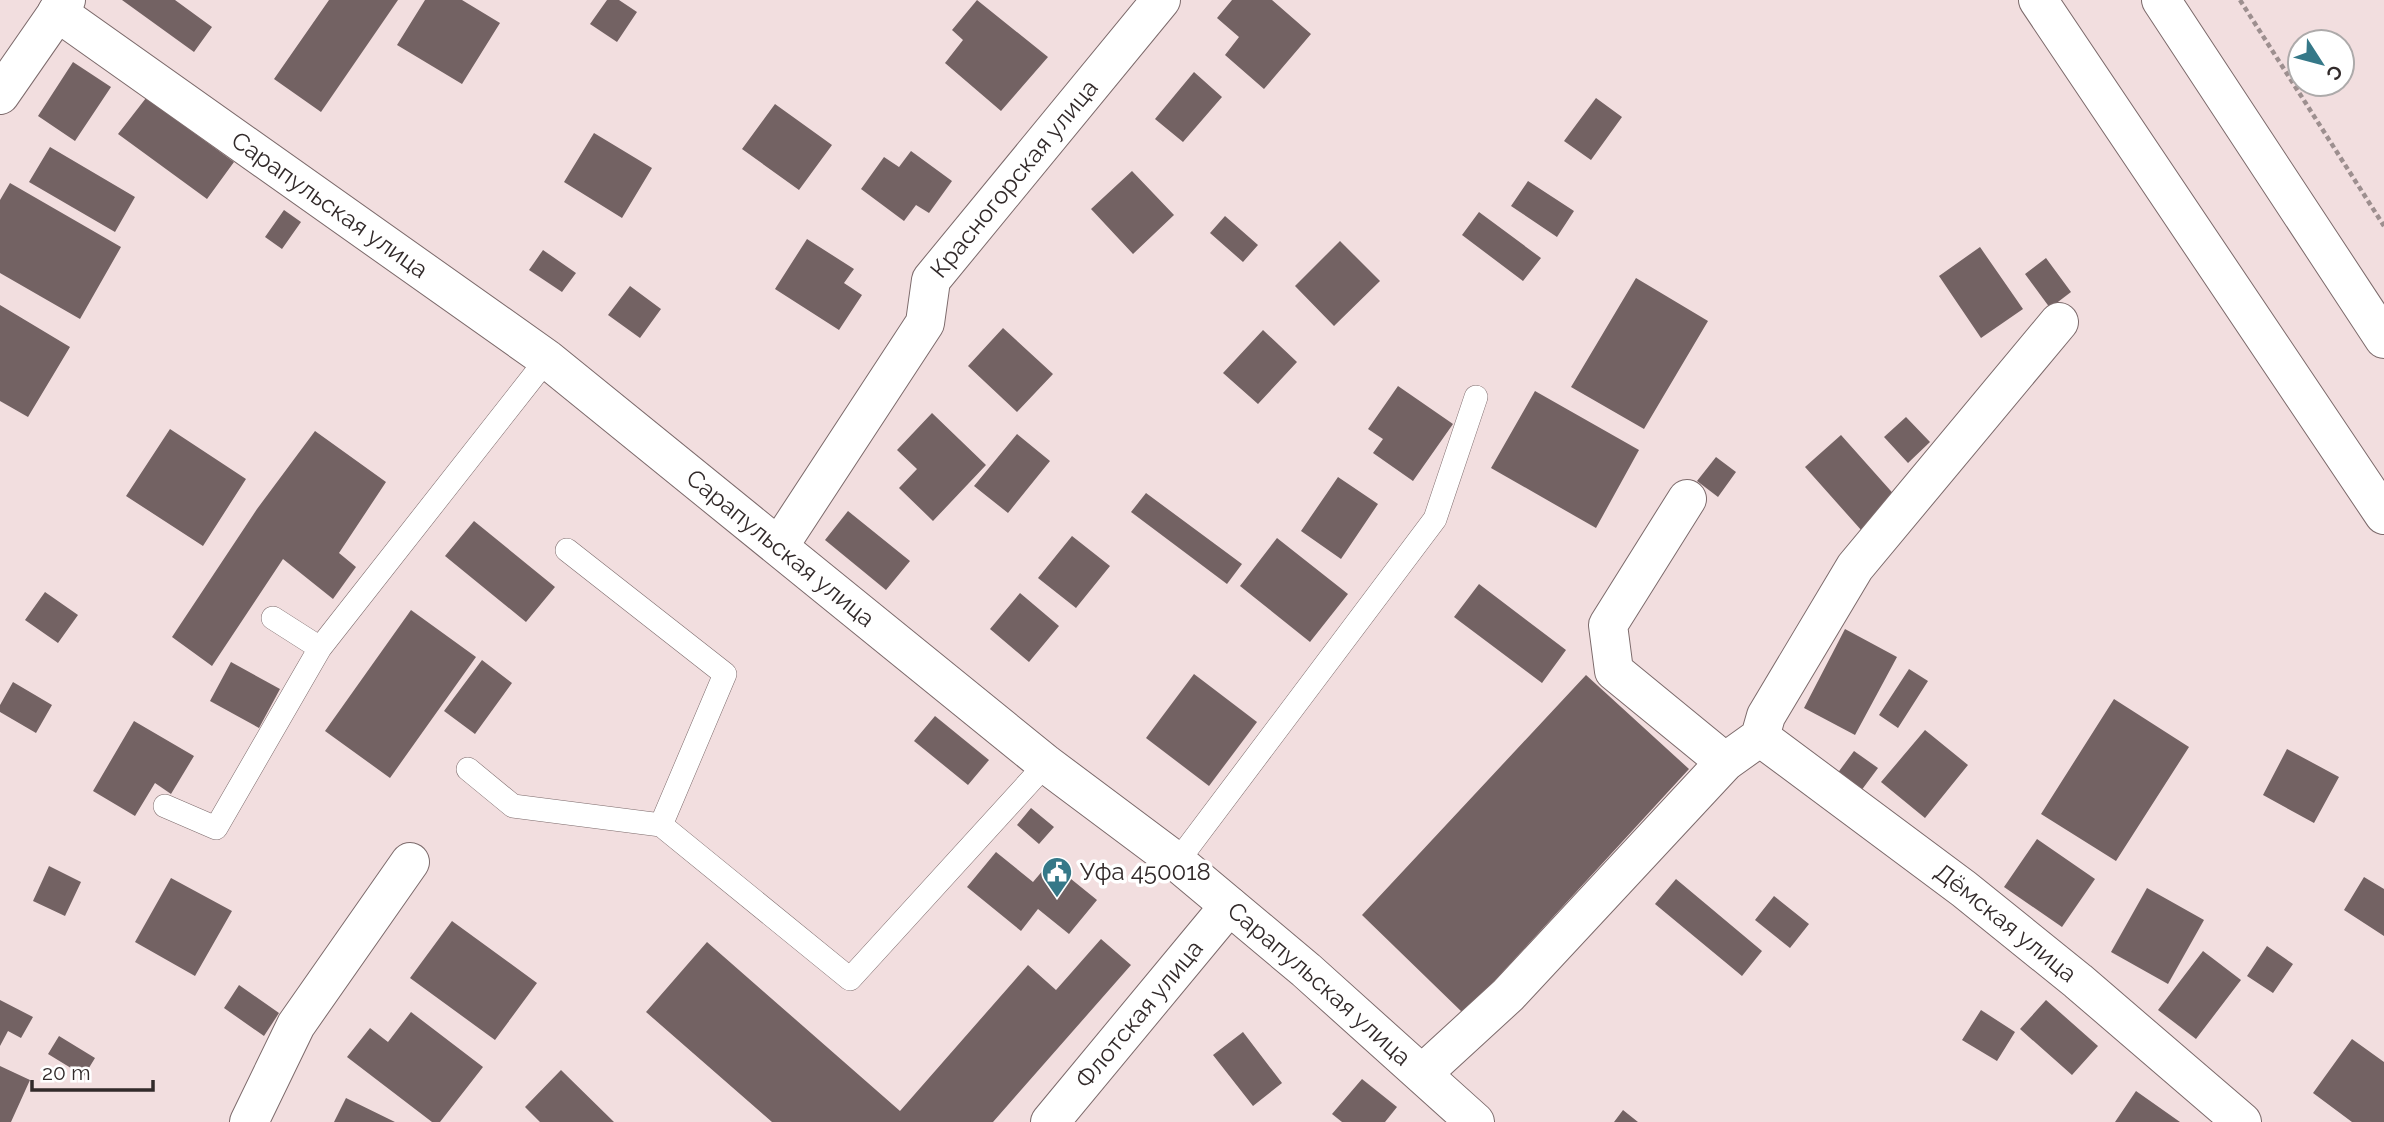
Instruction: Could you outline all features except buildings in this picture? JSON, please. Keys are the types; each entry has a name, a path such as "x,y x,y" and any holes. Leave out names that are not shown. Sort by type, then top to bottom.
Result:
{"street":[{"name":"Красногорская улица","path":"779,546 925,323 931,280 1161,0"},
{"path":"2038,0 2384,515"},
{"path":"2161,0 2384,339"},
{"name":"Сарапульская улица","path":"62,6 547,359 1046,764 1177,862 1423,1073 1475,1122"},
{"path":"0,95 62,6"},
{"path":"1423,1073 1508,995 1725,762 1760,737 1766,716 1855,567 2059,322"},
{"path":"1687,499 1608,625 1614,671 1725,762"},
{"name":"Дёмская улица","path":"1760,737 1964,889 2078,981 2242,1122"},
{"path":"249,1122 296,1025 410,862"},
{"name":"Флотская улица","path":"1050,1122 1228,906"}],"lane":[{"path":"165,806 216,828 320,648 547,359"},
{"path":"1177,862 1435,519 1476,397"},
{"path":"568,550 725,674 661,825"},
{"path":"273,618 320,648"},
{"path":"468,769 513,806 661,825 850,979 1046,764"}],"path":[{"path":"2240,0 2384,226"}],"place":[{"name":"Уфа 450018","path":"1057,899"}]}
